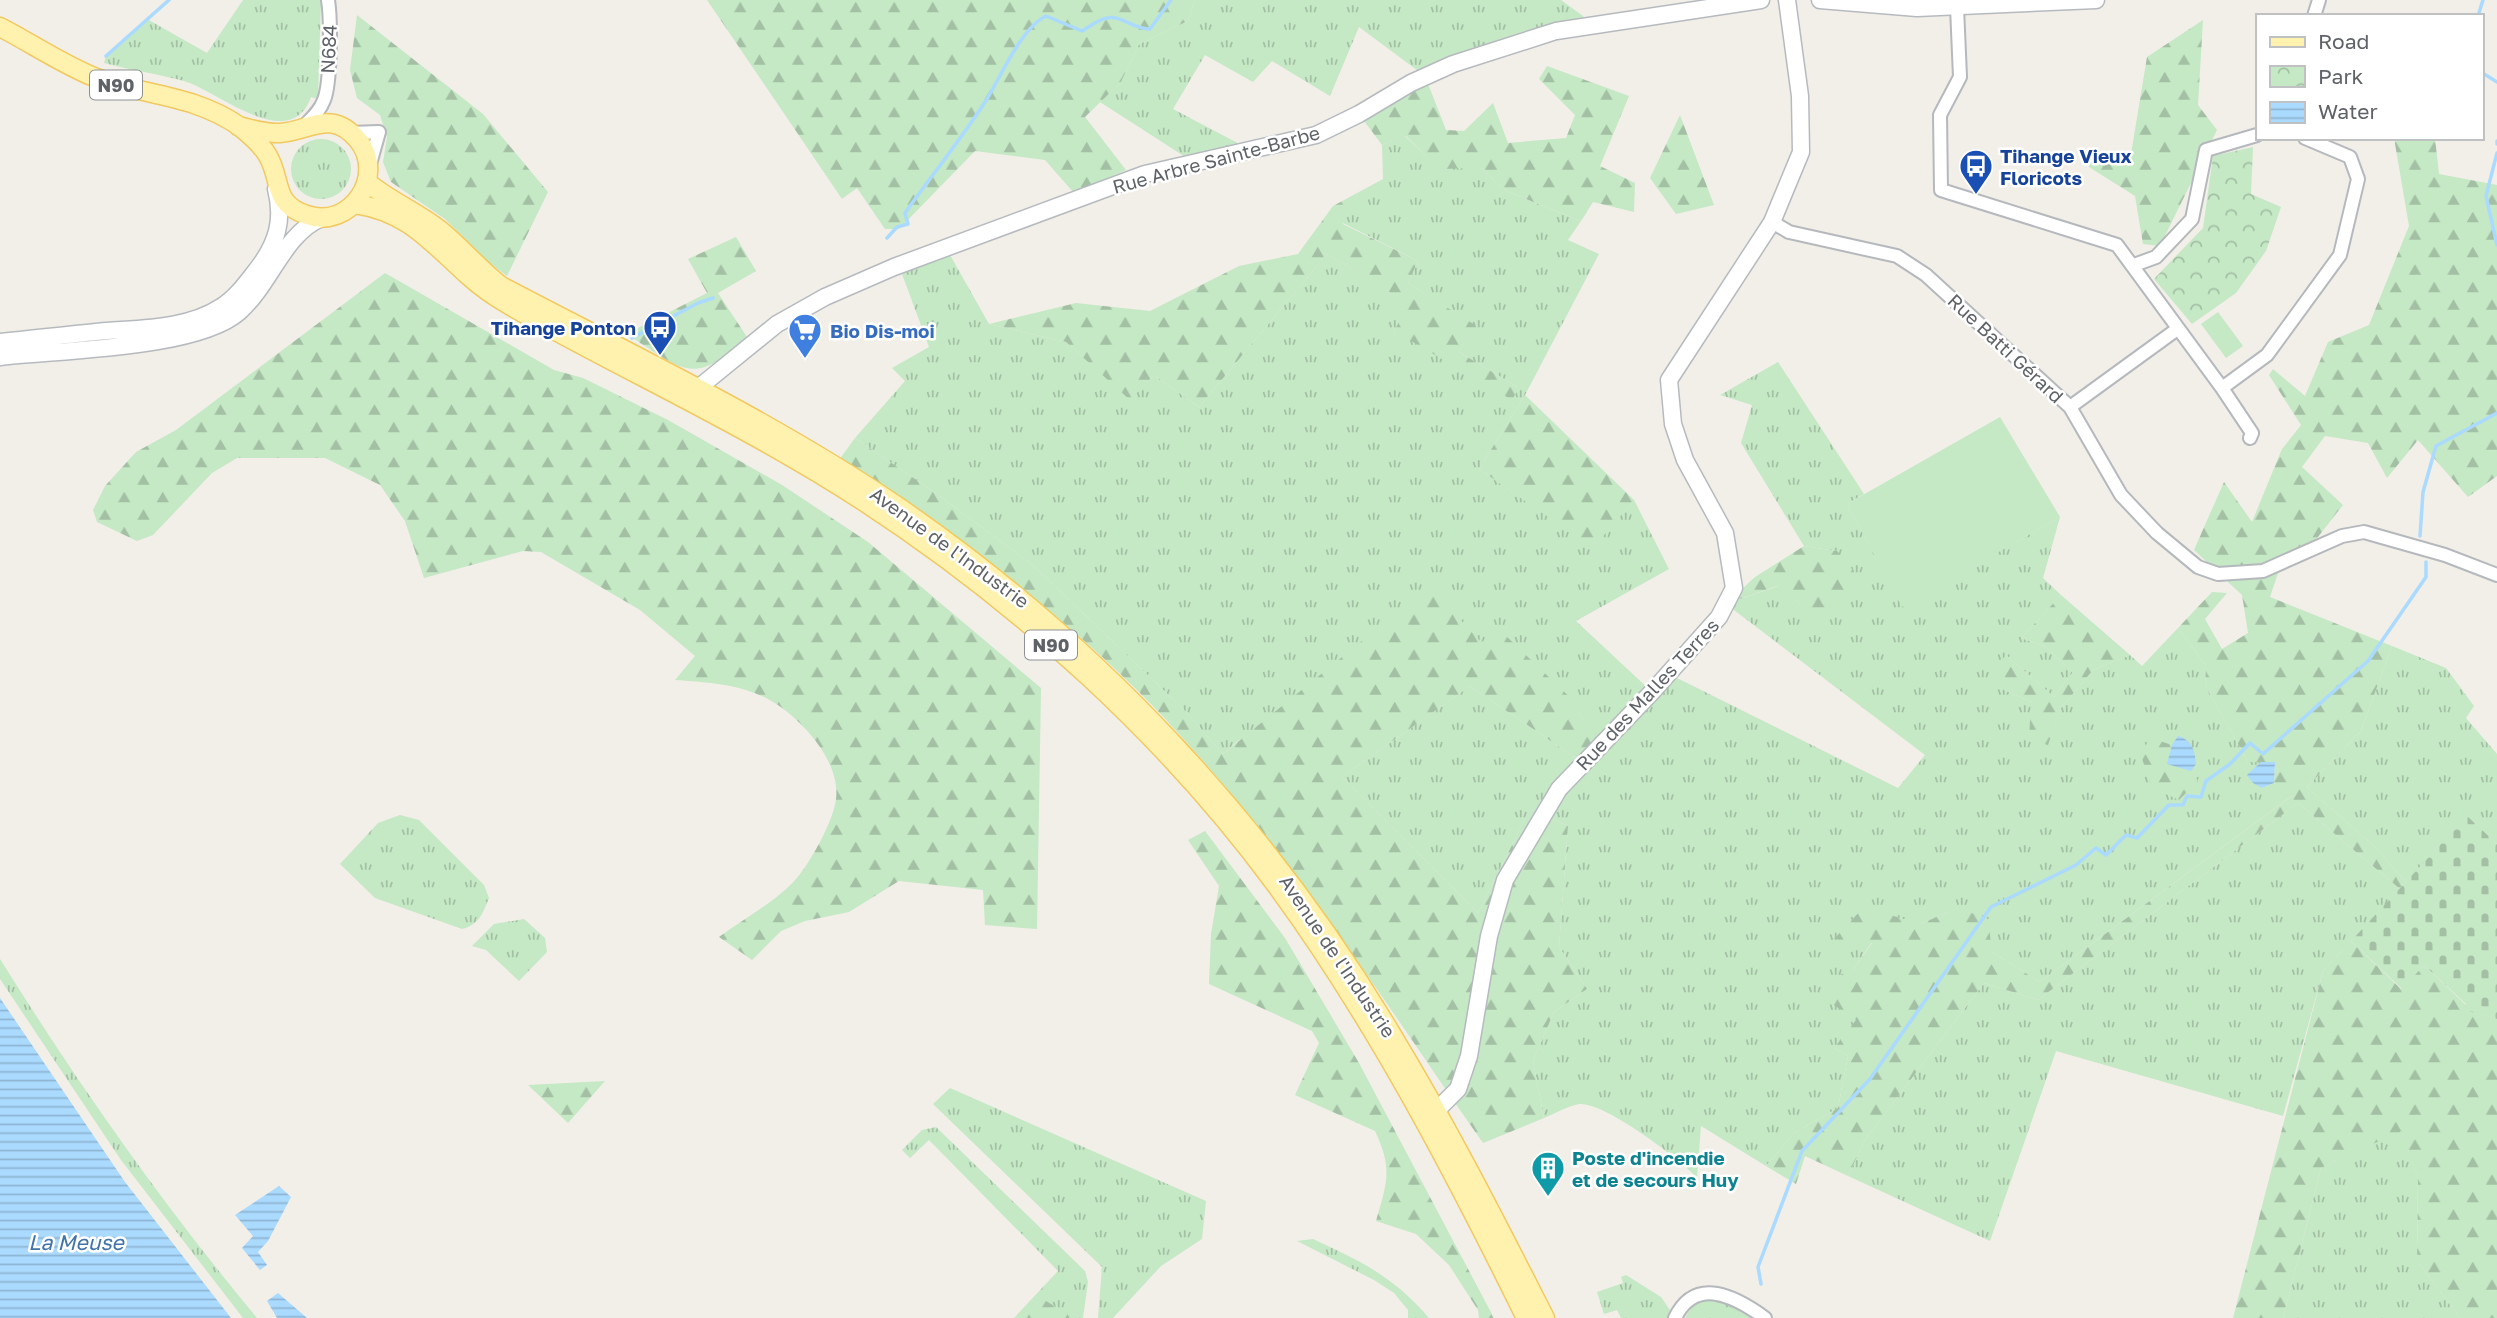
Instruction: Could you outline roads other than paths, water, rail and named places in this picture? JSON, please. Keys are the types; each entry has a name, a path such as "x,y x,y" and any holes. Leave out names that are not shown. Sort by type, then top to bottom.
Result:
{"main road":[{"name":"N90","path":"0,27 92,76 122,87 189,101 238,126 279,134 325,123 344,129 360,142 368,175"},
{"name":"N90","path":"238,126 262,149 288,204 298,212 321,218"},
{"path":"274,177 279,151 299,128"},
{"name":"Avenue de l'Industrie","path":"368,175 385,197 440,230 501,286 802,446 896,506 1037,611 1097,667 1187,758 1280,870 1358,980 1436,1111 1545,1318"},
{"path":"321,218 345,212 355,204 368,175"},
{"name":"Avenue de l'Industrie","path":"355,204 382,208 408,223 494,296 677,395 860,499 931,548 1026,622 1094,683 1152,740 1274,883 1345,985 1436,1137 1526,1318"}],"street":[{"name":"N684","path":"299,128 316,115 326,98 330,15 328,0"},
{"name":"Rue Arbre Sainte-Barbe","path":"697,389 777,324 825,297 894,267 1145,174 1315,135 1359,114 1411,83 1453,64 1556,31 1761,0"},
{"name":"Rue des Malles Terres","path":"1436,1111 1458,1090 1469,1056 1489,936 1505,880 1559,789 1711,626 1734,589 1726,533 1685,460 1673,424 1669,380 1772,222 1801,152 1800,96 1787,0"},
{"path":"1820,0 1864,5 1957,7 2096,0"},
{"path":"1957,7 1960,77 1940,115 1941,190 2117,245 2134,265 2176,330 2222,388 2252,433 2250,438"},
{"name":"N684","path":"326,98 344,129"},
{"path":"2134,265 2156,257 2192,219 2206,150 2256,135"},
{"path":"2222,388 2267,355 2340,255 2358,179 2350,157 2310,140"},
{"path":"0,342 170,325 204,316 222,307 251,278 277,234 281,208 274,177"},
{"path":"0,357 159,341 199,334 236,315 258,295 300,229 321,218"},
{"name":"Rue Batti Gérard","path":"1772,222 1789,232 1898,256 1926,275 2070,407 2121,495 2157,533 2198,567 2218,574 2263,571 2342,536 2364,532 2445,555 2497,575"},
{"path":"2070,407 2176,330"},
{"path":"677,395 697,389"},
{"path":"1412,1100 1436,1111 1436,1137"},
{"path":"1675,1318 1681,1306 1694,1295 1712,1293 1744,1303 1765,1318"}],"water":[{"path":"2178,736 2187,740 2194,750 2196,764 2191,771 2167,764 2172,745"},
{"path":"2261,762 2275,762 2274,783 2262,788 2253,783 2247,775"},
{"name":"La Meuse","path":"0,998 125,1182 231,1318 0,1318"},
{"path":"279,1186 291,1197 268,1241 258,1252 267,1265 260,1270 242,1248 253,1236 235,1215"},
{"path":"278,1293 307,1318 277,1318 267,1301"}],"waterway":[{"path":"106,56 169,0"},
{"path":"887,238 897,227 908,224 905,213 977,114 1020,41 1037,22 1046,16 1082,31 1101,20 1112,18 1150,29 1171,0"},
{"path":"2479,14 2483,0"},
{"path":"2483,73 2497,82"},
{"path":"2497,153 2486,196 2497,245"},
{"path":"632,338 698,303 713,298"},
{"path":"2420,536 2423,492 2436,446 2497,413"},
{"path":"1761,1284 1758,1267 1802,1151 1870,1079 1991,907 2076,865 2096,848 2106,855 2126,835 2137,838 2169,805 2183,805 2187,796 2201,797 2206,781 2230,764 2250,743 2263,754 2368,661 2426,577 2426,562"}],"place":[{"name":"Tihange Vieux Floricots","path":"1976,196"},
{"name":"Tihange Ponton","path":"660,357"},
{"name":"Bio Dis-moi","path":"805,360"},
{"name":"Poste d'incendie et de secours Huy","path":"1548,1198"}]}
